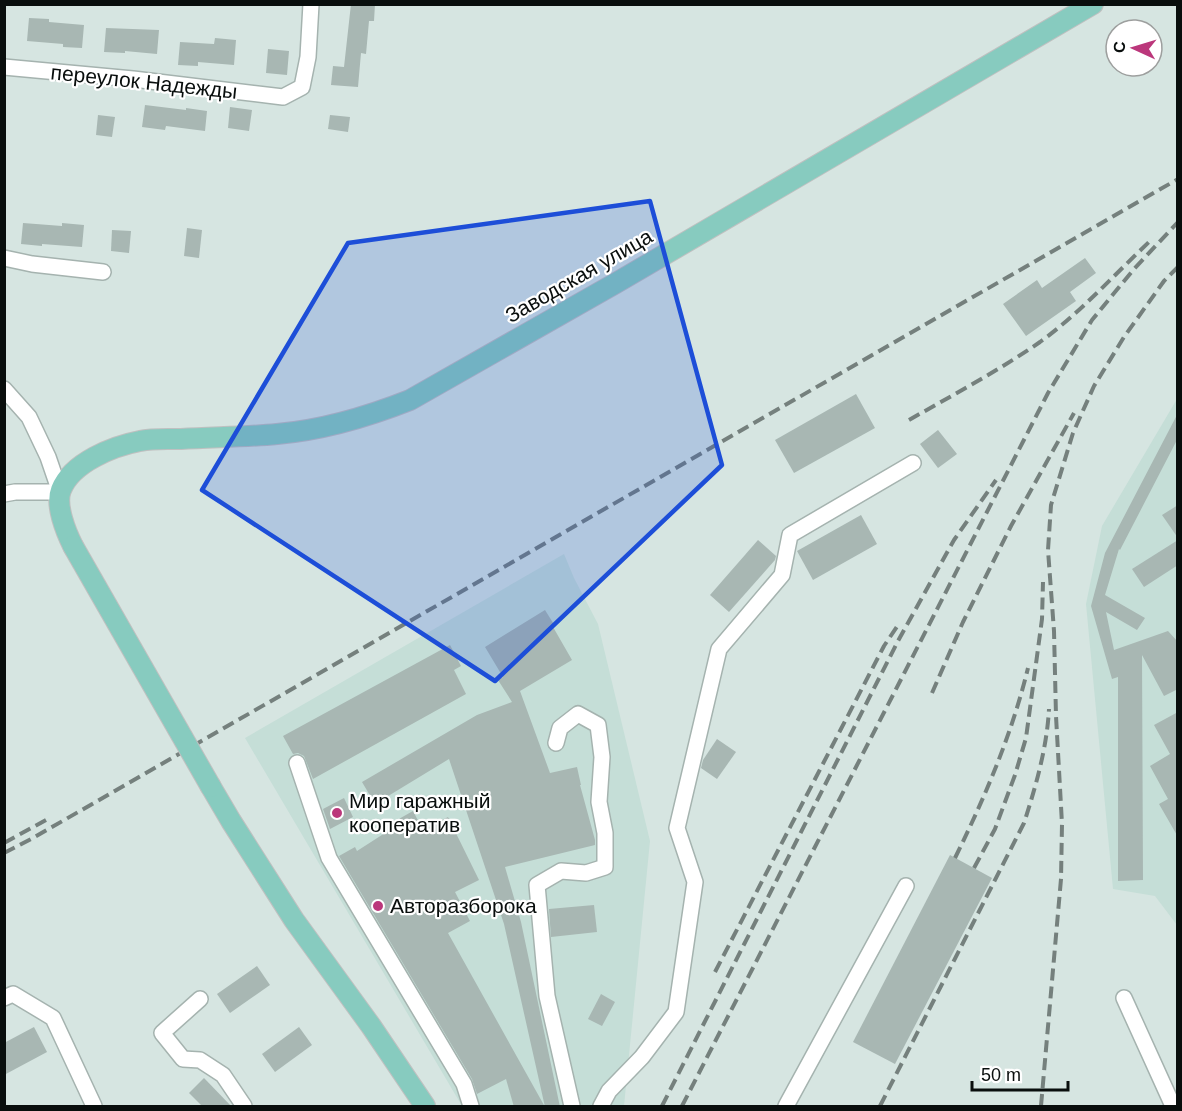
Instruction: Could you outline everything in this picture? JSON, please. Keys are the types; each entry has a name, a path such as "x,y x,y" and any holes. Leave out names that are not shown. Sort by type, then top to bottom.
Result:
{"main road":[{"name":"Заводская улица","path":"60,492 67,479 104,452 142,441 279,434 345,423 410,400 626,278 1093,4"},
{"path":"60,492 60,510 65,530 73,546 231,821 294,920 371,1026 425,1107"}],"street":[{"name":"переулок Надежды","path":"4,67 133,79 283,97 302,87 308,57 311,4"},
{"path":"4,258 32,264 103,272"},
{"path":"4,389 29,417 48,458 60,492 4,494"},
{"path":"601,1107 609,1090 642,1057 676,1012 695,882 677,828 719,649 782,575 790,536 913,463"},
{"path":"556,743 560,728 578,714 598,725 602,757 599,802 604,833 605,867 586,873 561,871 537,885 547,996 572,1107"},
{"path":"297,763 329,858 464,1084 471,1107"},
{"path":"786,1107 906,886"},
{"path":"4,998 13,994 53,1018 94,1107"},
{"path":"1124,998 1173,1107"},
{"path":"200,999 162,1033 183,1059 200,1060 223,1075 244,1107"}],"highlighted area":[{"path":"650,201 722,465 495,681 202,490 348,243"}],"shaded area":[{"path":"1177,399 1177,925 1155,896 1113,889 1086,604 1102,526"},
{"name":"Мир гаражный кооператив","path":"564,554 598,624 650,841 624,1106 462,1106 245,738"}],"building":[{"path":"351,4 375,4 374,21 369,21 366,54 361,53 358,87 331,85 333,66 344,67"},
{"path":"29,18 84,25 82,48 27,41"},
{"path":"106,28 159,30 157,54 104,52"},
{"path":"215,38 236,40 234,65 198,62 198,66 178,65 180,42 214,44"},
{"path":"268,49 289,51 287,75 266,73"},
{"path":"145,105 207,111 205,131 166,126 165,130 142,127"},
{"path":"230,107 252,110 249,131 228,128"},
{"path":"98,115 115,117 112,137 96,135"},
{"path":"330,115 350,117 348,132 328,129"},
{"path":"23,223 84,225 82,247 21,244"},
{"path":"187,228 202,230 199,258 184,256"},
{"path":"112,230 131,231 129,253 111,251"},
{"path":"1085,258 1096,273 1070,292 1076,301 1026,336 1003,304 1037,280 1042,288"},
{"path":"856,394 875,428 794,473 775,440"},
{"path":"1178,413 1178,438 1119,549 1105,595 1145,618 1137,630 1106,612 1114,650 1168,631 1178,642 1178,689 1164,696 1142,655 1143,880 1118,881 1118,677 1112,679 1091,606 1105,553"},
{"path":"938,430 957,454 938,468 920,444"},
{"path":"1178,505 1178,538 1162,515"},
{"path":"861,515 877,544 813,580 797,551"},
{"path":"758,540 776,556 775,560 729,612 710,595"},
{"path":"1178,540 1178,565 1144,587 1132,569"},
{"path":"545,610 572,660 520,691 550,773 577,767 595,845 505,867 521,922 560,1107 545,1107 504,924 449,759 375,804 362,782 477,715 512,702 498,680 503,677 485,647"},
{"path":"450,645 461,666 454,670 466,694 313,779 304,756 298,753 293,754 283,736"},
{"path":"1178,712 1178,837 1159,804 1168,799 1150,766 1170,754 1154,725"},
{"path":"717,739 736,752 717,779 701,768 703,760"},
{"path":"344,798 353,817 330,829 323,809"},
{"path":"413,811 423,830 448,817 479,880 455,892 470,921 448,933 545,1107 514,1107 506,1079 477,1094 472,1079 339,856 355,847 357,851 399,824 397,820"},
{"path":"950,855 992,878 895,1064 853,1042"},
{"path":"594,905 597,932 551,937 549,909"},
{"path":"257,966 270,985 230,1013 217,994"},
{"path":"601,994 615,1002 602,1026 588,1019"},
{"path":"34,1027 47,1052 4,1075 4,1043"},
{"path":"299,1027 312,1045 275,1072 262,1054"},
{"path":"204,1078 232,1107 203,1107 189,1093"}],"railway":[{"path":"4,853 1178,179"},
{"path":"682,1106 1048,393 1092,320 1134,269 1178,222"},
{"path":"909,420 992,373 1055,331 1083,307 1149,242"},
{"path":"1041,1106 1061,879 1062,824 1054,631 1048,550 1051,505 1073,433 1094,386 1124,337 1164,281 1178,267"},
{"path":"932,693 963,622 1011,526 1074,413"},
{"path":"662,1106 898,641 954,540 996,480"},
{"path":"974,868 995,829 1026,738 1042,619 1043,582"},
{"path":"715,972 884,646 898,625"},
{"path":"955,858 997,765 1022,693 1028,668"},
{"path":"880,1106 1024,823 1040,766 1049,709"},
{"path":"4,843 46,820"}],"place":[{"name":"Мир гаражный кооператив","path":"337,813"},
{"name":"Авторазборока","path":"378,906"}]}
